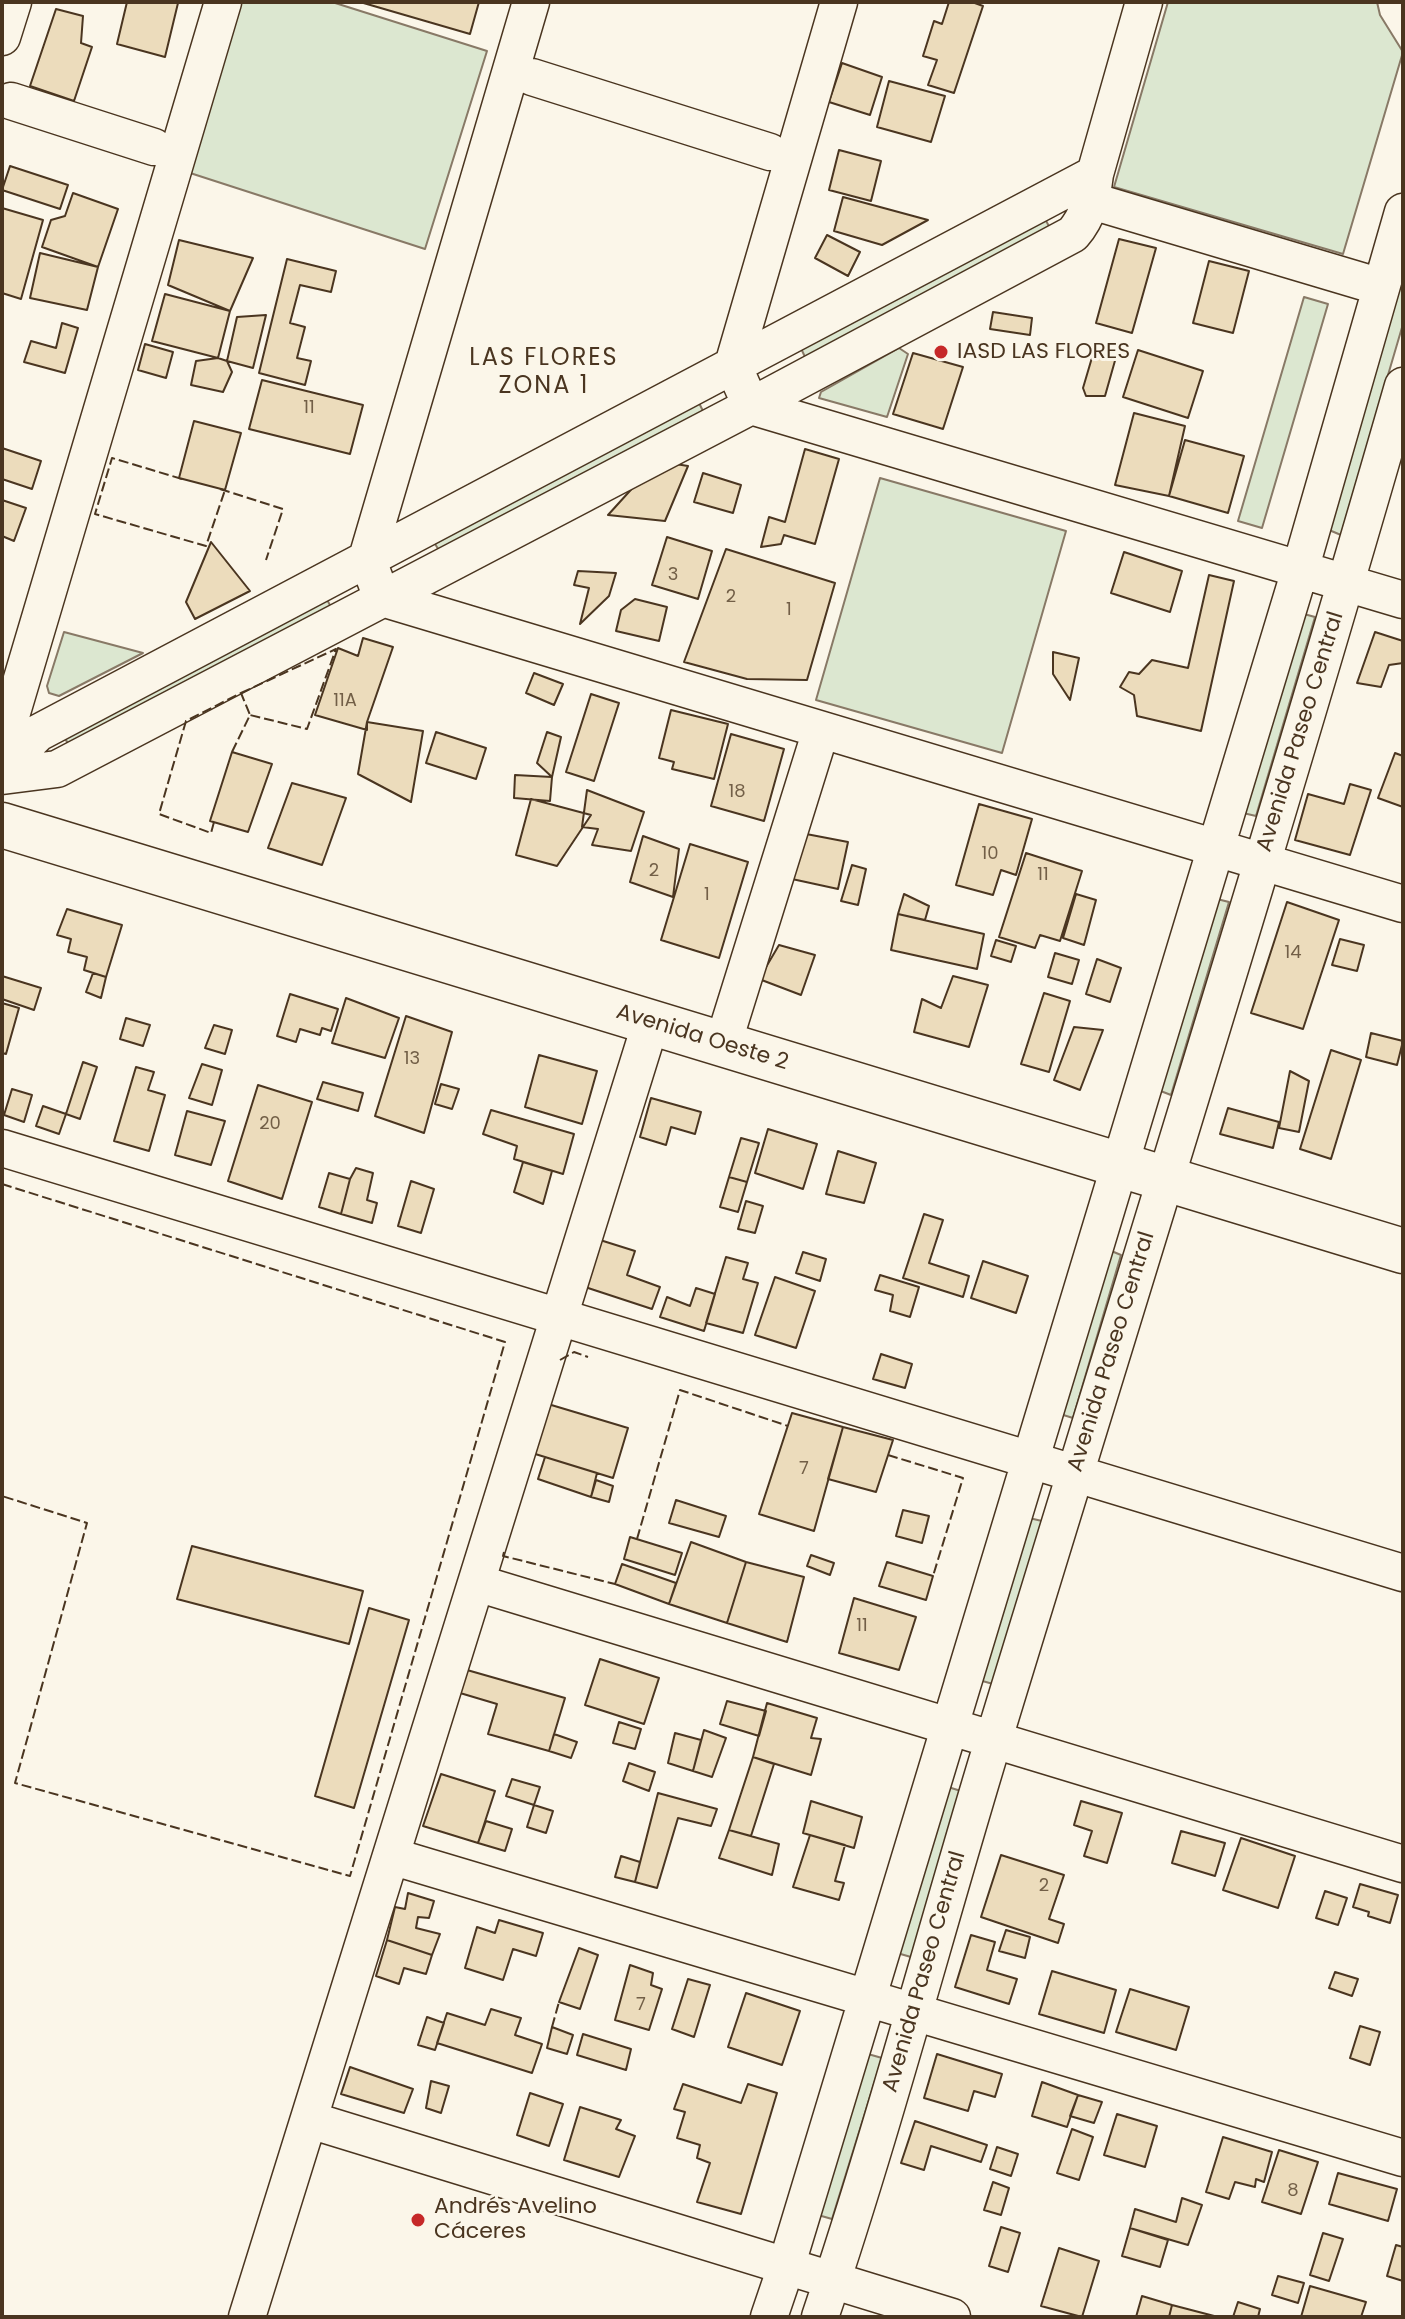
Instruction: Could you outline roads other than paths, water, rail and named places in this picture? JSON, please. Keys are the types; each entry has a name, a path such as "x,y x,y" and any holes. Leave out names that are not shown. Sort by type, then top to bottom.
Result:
{"street":[{"path":"2,37 13,2"},
{"path":"2,746 223,2"},
{"path":"382,598 367,558 531,2"},
{"path":"839,2 733,365 751,406 1403,600"},
{"path":"2,776 57,769 1073,234 1085,220 1144,2"},
{"path":"532,77 770,152"},
{"path":"11,101 154,147"},
{"path":"2,768 38,733 367,558 733,365 1093,188 1381,287"},
{"path":"769,2317 1216,849 1403,212"},
{"name":"Avenida Paseo Central","path":"820,2317 915,2012 993,1740 1346,583 1403,386"},
{"path":"382,598 1403,904"},
{"path":"723,1044 821,730"},
{"name":"Avenida Oeste 2","path":"2,825 1403,1251"},
{"path":"247,2317 651,1022"},
{"path":"2,1148 1403,1573"},
{"path":"477,1583 1403,1864"},
{"path":"391,1856 1403,2158"},
{"path":"310,2120 952,2317"}],"place":[{"name":"IASD LAS FLORES","path":"941,352"},
{"name":"Andrés Avelino Cáceres","path":"418,2220"}],"district":[{"name":"LAS FLORES ZONA 1","path":"544,373"}]}
